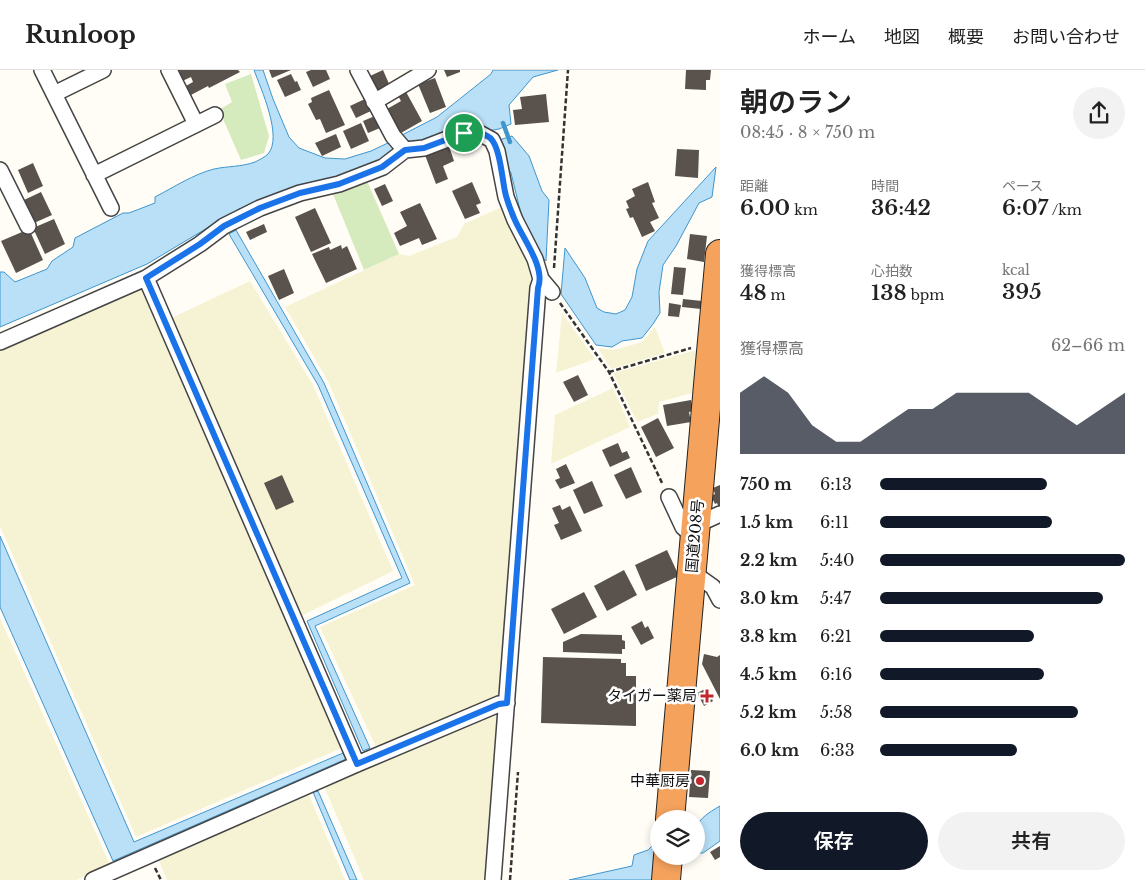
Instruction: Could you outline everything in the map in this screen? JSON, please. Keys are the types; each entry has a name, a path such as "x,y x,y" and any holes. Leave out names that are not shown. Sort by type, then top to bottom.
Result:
{"highway":[{"name":"国道208号","path":"671,810 692,572 704,523 720,254"}],"street":[{"path":"42,70 111,208"},
{"path":"54,94 103,70"},
{"path":"169,70 196,124"},
{"path":"358,70 393,136 405,150"},
{"path":"374,102 428,70"},
{"path":"94,175 215,115"},
{"path":"0,342 146,278 231,222 260,208 300,193 339,184 382,167 405,150 424,148 464,133 481,134 492,140 497,151 506,197 514,220 535,259 541,279 552,292"},
{"path":"0,170 28,226"},
{"path":"146,278 357,764"},
{"path":"494,880 538,288 541,279"},
{"path":"669,497 683,527 704,523"},
{"path":"692,572 713,587 720,600"},
{"path":"93,880 357,764 499,704 507,703"}],"path":[{"path":"552,292 609,372 669,497"},
{"path":"609,372 678,353 715,336"}],"shaded area":[{"path":"504,206 532,265 499,698 377,749 320,627 415,585 328,381 285,307 399,254 409,256 457,237 464,224"},
{"path":"250,281 313,385 393,571 301,616 169,319"},
{"path":"140,287 344,747 136,837 0,526 0,348"},
{"path":"562,313 595,359 556,373"},
{"path":"655,327 665,353 611,369 598,348 614,350 642,342"},
{"path":"700,349 696,392 659,402 658,414 637,422 613,373"},
{"path":"613,388 630,427 551,464 555,415"},
{"path":"0,618 110,865 76,880 0,880"},
{"path":"498,709 485,880 364,880 324,786"},
{"path":"308,793 345,880 167,880 158,859"}],"green space":[{"path":"251,74 269,136 264,153 241,160 219,110 232,102 225,84"},
{"path":"367,181 399,254 364,270 333,194"}],"water":[{"path":"254,70 263,70 289,137 299,148 325,158 345,159 371,151 392,141 397,150 374,164 239,209 147,264 0,327 0,272 4,272 15,282 47,269 52,261 73,247 75,238 123,213 129,213 155,203 155,197 184,181 214,169 255,162 268,154 272,146 272,125"},
{"path":"493,70 558,70 533,77 509,105 511,124 499,129 421,143 409,142 402,135 437,117 491,74"},
{"path":"512,136 529,156 542,191 549,200 546,261 536,251 523,222 511,173 501,157 499,140"},
{"path":"716,167 712,197 699,203 676,246 663,265 659,292 660,313 653,324 642,338 622,341 612,347 596,345 561,294 565,248 585,278 597,308 604,312 616,314 625,310 632,297 637,269 648,241"},
{"path":"236,230 324,383 410,583 315,626 370,748 363,751 307,621 402,578 318,385 229,234"},
{"path":"0,536 134,842 343,753 346,759 113,861 0,607"},
{"path":"318,791 357,880 350,880 313,792"},
{"path":"720,806 720,841 705,852 705,816"},
{"path":"650,848 650,865 682,865 656,875 654,880 569,880 632,866 634,855"}],"building":[{"path":"171,70 238,70 240,72 189,96 184,87 193,82 191,77 178,83"},
{"path":"269,70 291,70 272,78"},
{"path":"326,70 330,79 313,87 306,72"},
{"path":"383,70 390,86 378,92 370,76"},
{"path":"444,70 460,70 460,72 447,77"},
{"path":"686,70 711,70 710,80 706,80 706,90 685,89"},
{"path":"291,74 301,90 285,97 277,80"},
{"path":"435,78 446,107 430,113 418,84"},
{"path":"329,90 345,125 326,133 320,119 316,120 308,104 312,102 311,98"},
{"path":"405,90 422,121 401,133 387,109 401,101 397,94"},
{"path":"546,94 549,122 515,125 513,110 522,109 520,97"},
{"path":"367,98 373,110 356,118 350,106"},
{"path":"375,116 380,128 368,133 363,121"},
{"path":"361,123 369,141 351,149 343,131"},
{"path":"336,134 341,147 322,156 315,143"},
{"path":"449,146 454,161 443,166 448,179 436,184 425,155"},
{"path":"677,149 699,150 698,178 675,176"},
{"path":"33,163 43,186 28,193 18,170"},
{"path":"472,182 481,203 476,205 480,213 465,219 452,191"},
{"path":"648,182 655,202 652,203 659,218 650,222 655,231 642,237 633,217 630,218 626,209 629,208 626,201 635,196 632,189"},
{"path":"385,184 393,201 382,206 374,189"},
{"path":"41,192 52,215 34,223 24,200"},
{"path":"420,203 437,239 422,245 419,238 400,246 394,233 407,226 400,212"},
{"path":"315,208 331,243 311,252 295,217"},
{"path":"54,219 65,244 45,254 33,228"},
{"path":"264,224 267,232 250,240 246,232"},
{"path":"29,229 43,260 16,273 1,241"},
{"path":"690,234 707,236 704,262 687,259"},
{"path":"341,245 342,249 347,246 357,269 326,283 312,254 329,247 330,250"},
{"path":"674,267 686,268 683,295 671,294"},
{"path":"284,269 294,293 279,300 268,276"},
{"path":"683,299 702,301 701,309 682,307"},
{"path":"669,303 681,305 679,317 668,316"},
{"path":"578,375 588,395 574,402 563,382"},
{"path":"691,400 693,411 689,412 691,422 667,426 663,405"},
{"path":"658,418 674,448 656,457 641,427"},
{"path":"618,443 622,453 627,451 630,458 610,467 602,450"},
{"path":"566,464 575,483 560,489 555,480 560,478 556,469"},
{"path":"631,467 642,492 626,499 614,475"},
{"path":"282,475 294,502 276,510 264,483"},
{"path":"592,481 603,506 584,514 573,490"},
{"path":"720,485 720,510 711,496 715,494 713,488"},
{"path":"560,505 562,510 570,506 582,531 561,540 554,525 559,523 552,508"},
{"path":"667,550 679,576 646,591 635,565"},
{"path":"624,570 637,595 607,611 594,586"},
{"path":"584,592 597,617 564,634 551,609"},
{"path":"642,621 645,628 648,626 654,638 641,645 631,627"},
{"path":"581,634 622,635 622,640 625,641 625,649 622,649 622,654 563,652 563,642"},
{"path":"704,654 717,657 720,655 720,699 702,664"},
{"path":"543,657 621,659 621,663 626,663 626,676 636,676 636,726 541,723"},
{"path":"707,688 713,701 704,706 697,693"},
{"path":"691,770 710,771 708,798 689,797"},
{"path":"720,846 720,857 715,860 710,852"}],"waterway":[{"path":"503,123 510,142"}],"place":[{"name":"タイガー薬局","path":"707,696"},
{"name":"中華厨房","path":"700,781"}],"route":[{"path":"464,133 481,134 492,140 497,151 506,197 514,220 535,259 541,279 538,288 507,703 499,704 357,764 146,278 200,244 224,226 260,208 300,193 339,184 382,167 405,150 424,148 464,133"}]}
